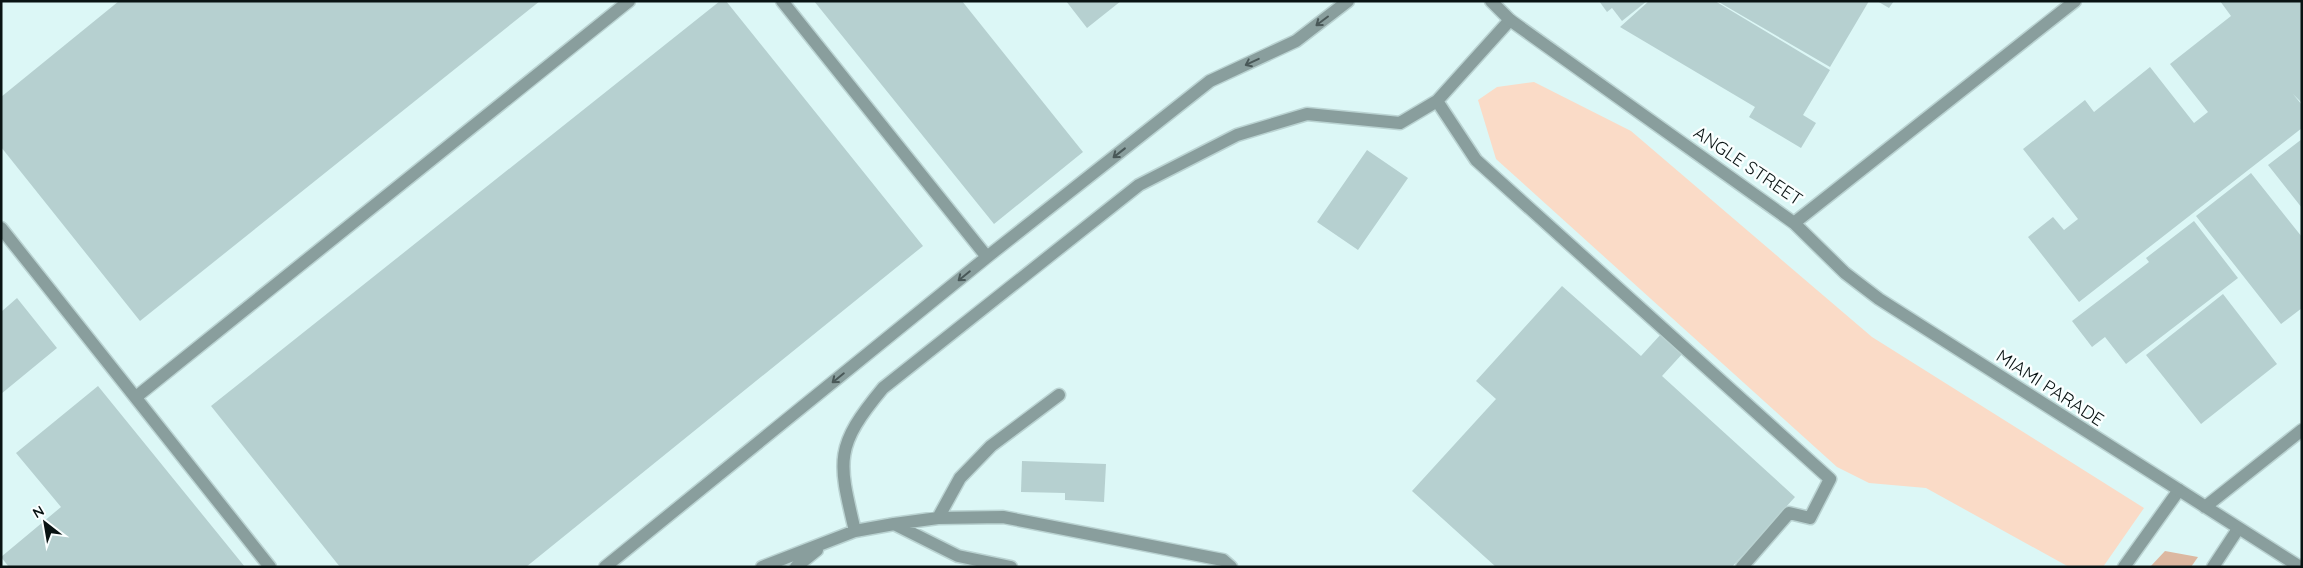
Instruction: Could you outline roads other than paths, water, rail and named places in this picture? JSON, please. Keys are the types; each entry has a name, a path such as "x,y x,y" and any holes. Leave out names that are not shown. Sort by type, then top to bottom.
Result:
{"street":[{"path":"136,397 630,1"},
{"path":"782,1 988,257"},
{"path":"605,567 988,257 1210,81 1296,41 1348,1"},
{"name":"ANGLE STREET","path":"1491,1 1510,20 1794,223 2075,1"},
{"path":"855,531 842,475 842,460 846,443 861,415 883,388 1139,185 1237,135 1307,114 1400,123 1437,102 1510,20"},
{"path":"1437,102 1476,160 1830,478 1810,518 1789,513 1742,567"},
{"name":"MIAMI PARADE","path":"1794,223 1845,274 1879,299 2300,567"},
{"path":"1,228 270,567"},
{"path":"938,518 960,478 991,446 1059,396"},
{"path":"2205,508 2302,430"},
{"path":"2124,567 2178,490"},
{"path":"762,567 855,531 938,518 1003,517 1224,560 1231,567"},
{"path":"894,524 958,556 1011,567"},
{"path":"2213,567 2238,528"},
{"path":"796,567 824,543"}]}
